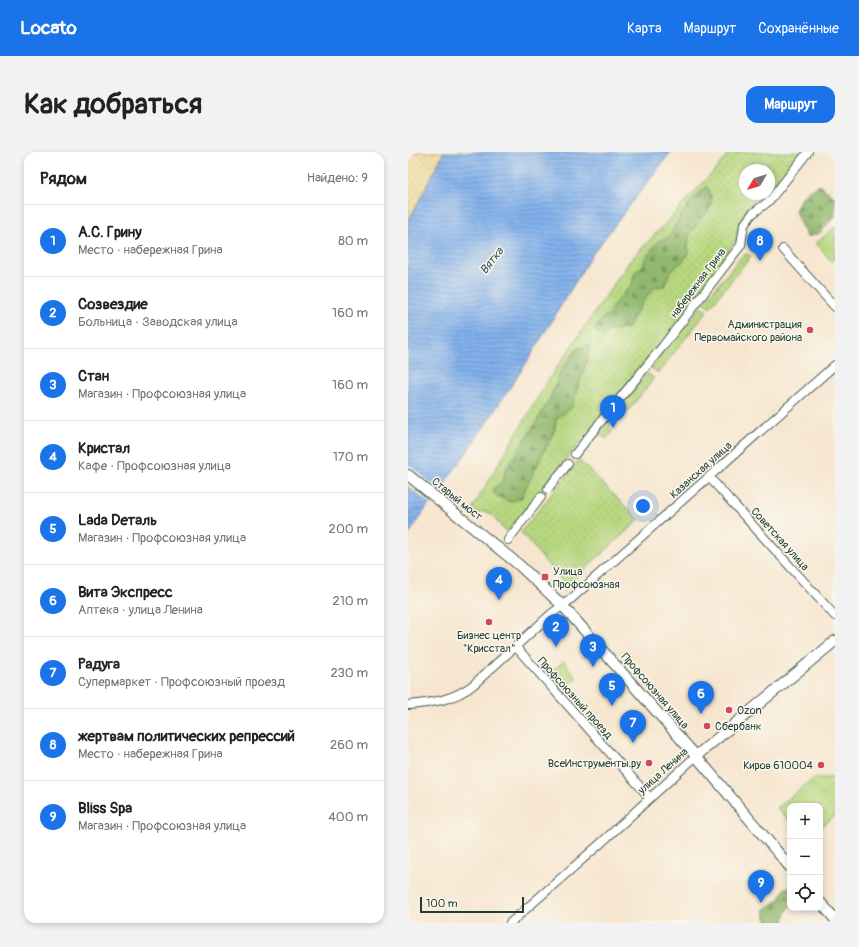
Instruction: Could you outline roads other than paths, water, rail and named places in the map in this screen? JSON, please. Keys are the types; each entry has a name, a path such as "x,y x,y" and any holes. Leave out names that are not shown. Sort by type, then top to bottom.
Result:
{"main road":[{"name":"Старый мост","path":"408,475 491,542"},
{"name":"Профсоюзная улица","path":"491,542 562,605 696,756 787,863"},
{"name":"улица Ленина","path":"696,756 835,641"},
{"path":"823,905 835,919"}],"street":[{"name":"набережная Грина","path":"575,454 663,346 741,245 744,225 752,214 768,201 808,152"},
{"path":"783,249 835,307"},
{"name":"Казанская улица","path":"408,705 440,701 458,695 473,685 835,365"},
{"path":"548,488 568,464"},
{"name":"Советская улица","path":"709,477 835,616"},
{"path":"508,540 542,497"},
{"name":"Профсоюзный проезд","path":"516,647 650,798"},
{"name":"улица Ленина","path":"510,923 601,843 696,756"}],"water":[{"name":"Вятка","path":"444,152 671,152 591,256 527,362 465,455 408,536 408,222"}],"place":[{"name":"жертвам политических репрессий","path":"760,261"},
{"name":"Администрация Первомайского района","path":"810,330"},
{"name":"А.С. Грину","path":"613,428"},
{"name":"Улица Профсоюзная","path":"545,577"},
{"name":"Кристал","path":"499,600"},
{"name":"Бизнес центр \"Крисстал\"","path":"489,622"},
{"name":"Созвездие","path":"556,647"},
{"name":"Стан","path":"593,667"},
{"name":"Lada Dеталь","path":"612,706"},
{"name":"Ozon","path":"729,710"},
{"name":"Вита Экспресс","path":"701,714"},
{"name":"Сбербанк","path":"707,726"},
{"name":"Радуга","path":"633,743"},
{"name":"ВсеИнструменты.ру","path":"649,763"},
{"name":"Киров 610004","path":"821,765"},
{"name":"Bliss Spa","path":"761,903"}]}
